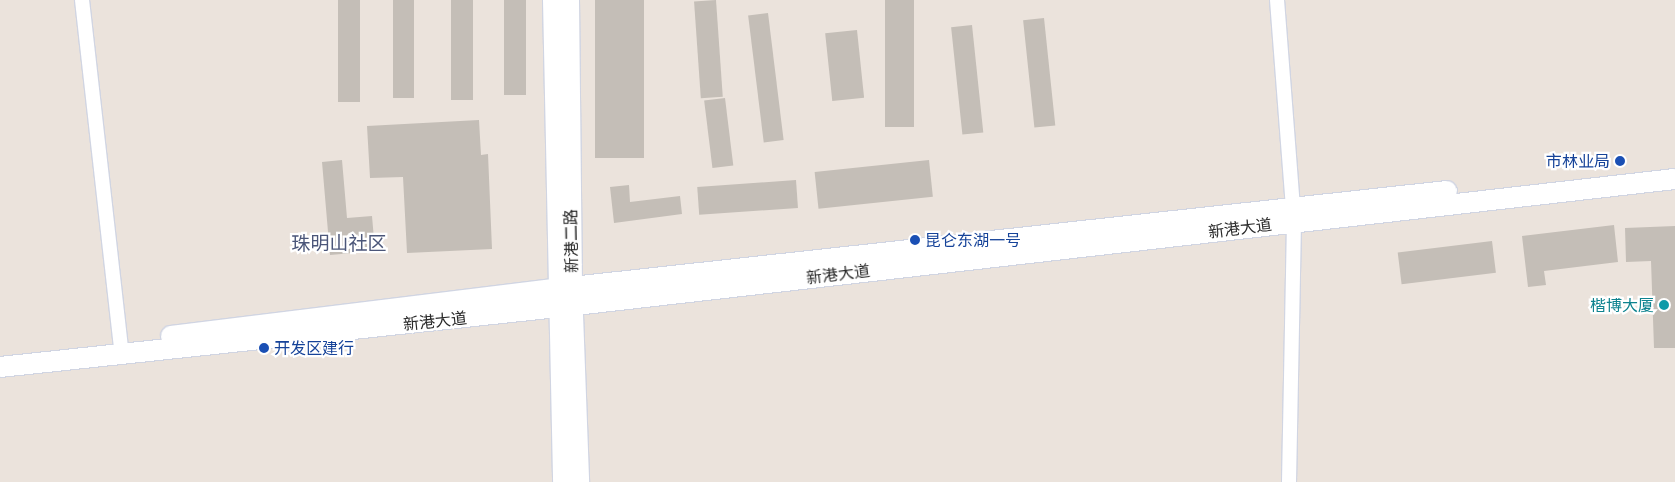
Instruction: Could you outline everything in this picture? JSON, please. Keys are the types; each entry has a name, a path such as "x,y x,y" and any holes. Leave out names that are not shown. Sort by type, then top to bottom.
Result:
{"main road":[{"name":"新港二路","path":"553,0 565,297 579,482"},
{"name":"新港二路","path":"563,482 568,0"},
{"name":"新港大道","path":"0,367 121,349 1293,215 1675,168"},
{"name":"新港大道","path":"1293,215 1675,179"},
{"name":"新港大道","path":"0,354 121,349"}],"street":[{"path":"82,0 121,349"},
{"path":"1277,0 1293,215 1289,482"}],"building":[{"path":"338,0 360,0 360,102 338,102"},
{"path":"393,0 414,0 414,98 393,98"},
{"path":"451,0 473,0 473,100 451,100"},
{"path":"504,0 526,0 526,95 504,95"},
{"path":"595,0 644,0 644,158 595,158"},
{"path":"716,0 723,97 701,98 694,2"},
{"path":"885,0 914,0 914,127 885,127"},
{"path":"768,13 784,140 764,142 748,15"},
{"path":"1044,18 1055,125 1034,128 1023,20"},
{"path":"972,25 983,132 962,135 951,27"},
{"path":"857,30 864,98 832,101 825,33"},
{"path":"725,98 733,165 712,168 704,101"},
{"path":"479,120 481,155 488,154 492,249 407,253 403,177 370,178 367,126"},
{"path":"342,160 347,218 372,216 375,251 330,255 322,162"},
{"path":"929,160 933,197 818,209 815,172"},
{"path":"796,180 798,208 699,215 697,187"},
{"path":"629,185 630,202 680,196 682,214 614,223 610,187"},
{"path":"1614,225 1618,262 1544,271 1546,285 1528,287 1522,236"},
{"name":"楷博大厦","path":"1675,226 1675,348 1654,348 1651,261 1626,262 1625,228"},
{"path":"1492,241 1496,273 1402,284 1398,253"}],"place":[{"name":"市林业局","path":"1620,161"},
{"name":"昆仑东湖一号","path":"915,240"},
{"name":"楷博大厦","path":"1664,305"},
{"name":"开发区建行","path":"264,348"}],"district":[{"name":"珠明山社区","path":"339,244"}]}
